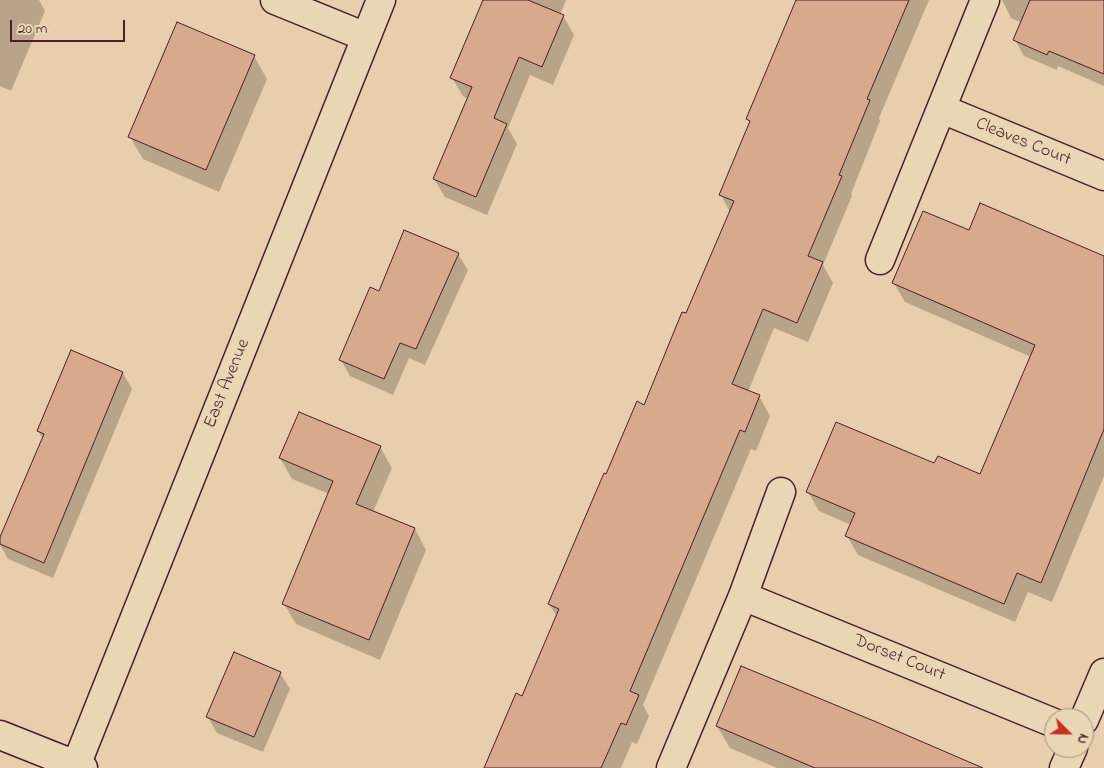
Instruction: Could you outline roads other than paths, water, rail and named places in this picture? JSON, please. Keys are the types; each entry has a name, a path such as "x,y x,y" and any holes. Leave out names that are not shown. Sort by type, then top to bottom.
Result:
{"street":[{"path":"275,0 366,37"},
{"name":"East Avenue","path":"78,767 381,0"},
{"path":"880,260 985,0"},
{"name":"Cleaves Court","path":"942,109 1104,176"},
{"path":"671,768 743,596 781,492"},
{"name":"Dorset Court","path":"743,596 1044,719"},
{"path":"1089,708 1104,673"},
{"path":"0,734 78,767"}]}
